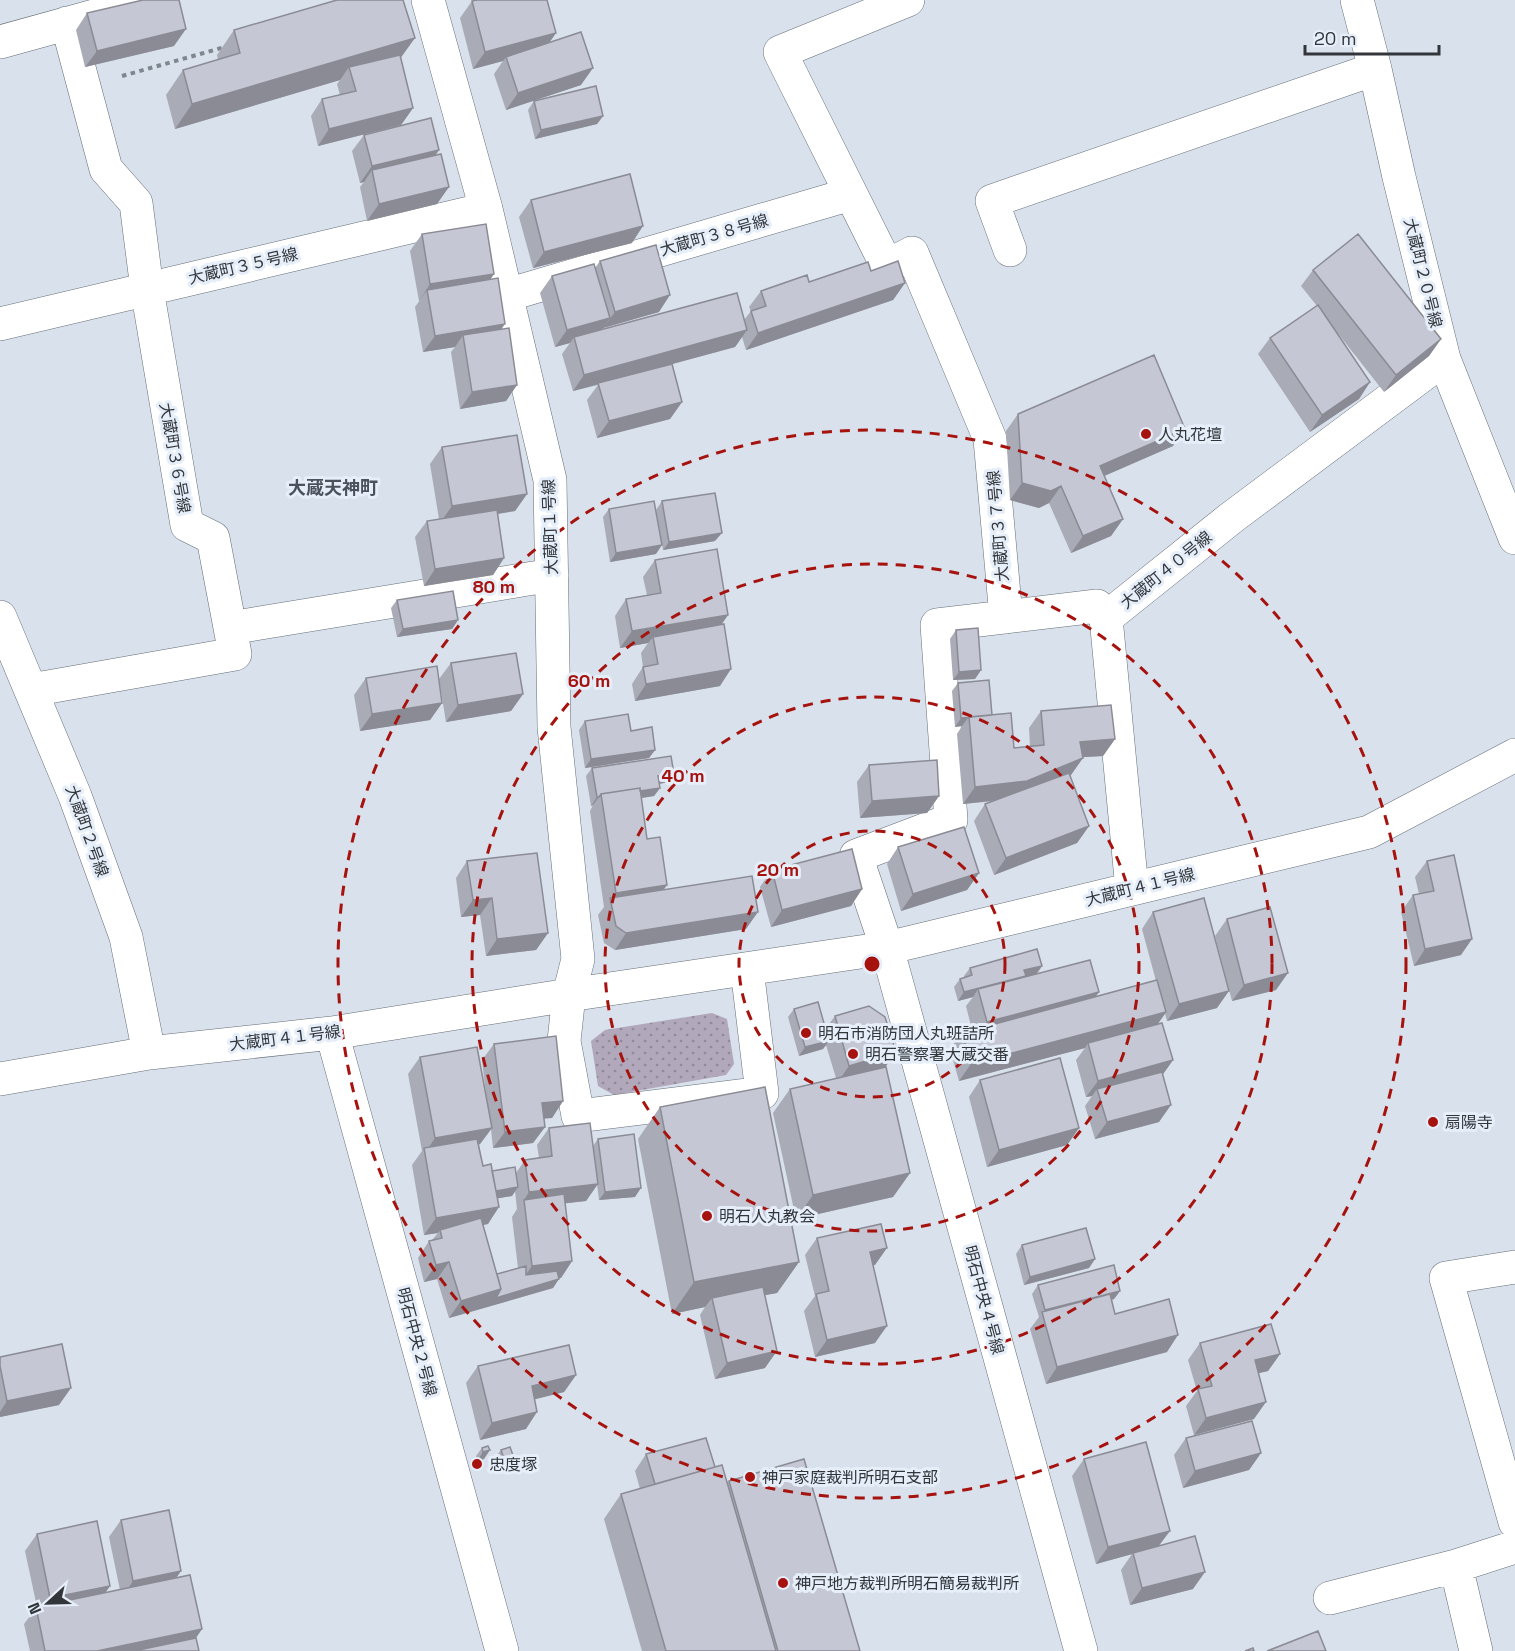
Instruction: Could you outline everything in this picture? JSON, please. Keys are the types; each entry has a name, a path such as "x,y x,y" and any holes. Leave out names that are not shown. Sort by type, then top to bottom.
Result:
{"street":[{"path":"0,42 152,0"},
{"name":"大蔵町１号線","path":"428,0 486,209 550,480 554,727 578,959 569,995"},
{"name":"大蔵町３７号線","path":"908,0 780,52 887,266 912,253 990,438 1006,617"},
{"name":"大蔵町２０号線","path":"1357,0 1444,359 1515,538"},
{"path":"67,23 106,169 136,203 147,289"},
{"path":"1010,250 992,201 1375,69"},
{"name":"大蔵町３８号線","path":"507,295 851,194"},
{"name":"大蔵町３５号線","path":"0,324 486,209"},
{"name":"大蔵町３６号線","path":"31,690 235,654 213,538 187,525 147,289"},
{"name":"大蔵町４０号線","path":"1132,889 1106,618 1231,518 1444,359"},
{"path":"230,628 552,575"},
{"path":"887,948 856,856 951,820 937,625 1097,606 1106,618"},
{"name":"大蔵町２号線","path":"0,617 6,647 31,690 75,796 126,937 149,1053"},
{"name":"大蔵町４１号線","path":"0,1079 149,1053 332,1033 887,948 1369,832 1514,760"},
{"name":"明石中央４号線","path":"887,948 1081,1651"},
{"path":"569,995 564,1041 578,1116 762,1093 747,969"},
{"name":"明石中央２号線","path":"332,1033 502,1651"},
{"path":"1515,1267 1446,1278 1515,1522"},
{"path":"1330,1598 1456,1566 1515,1547"},
{"path":"1456,1566 1476,1651"}],"path":[{"path":"84,87 230,45"}],"shaded area":[{"path":"712,1013 727,1019 734,1064 726,1075 614,1095 598,1086 591,1041 605,1030"}],"building":[{"path":"143,0 179,0 186,29 97,51 87,13"},
{"path":"337,0 403,0 415,38 192,104 183,70 240,53 234,30"},
{"path":"547,0 556,33 485,52 472,1"},
{"path":"581,32 593,68 518,93 506,57"},
{"path":"400,55 413,108 329,129 322,99 356,91 349,67"},
{"path":"596,86 603,116 541,130 534,101"},
{"path":"431,118 439,150 372,166 364,135"},
{"path":"441,154 449,187 379,204 372,170"},
{"path":"630,174 643,226 544,252 531,200"},
{"path":"486,224 494,274 430,284 422,234"},
{"path":"1358,234 1441,339 1396,375 1313,270"},
{"path":"656,245 670,295 615,312 600,261"},
{"path":"898,261 905,283 758,333 751,311 766,306 761,291 807,275 809,282 868,262 871,271"},
{"path":"594,264 610,318 567,330 552,276"},
{"path":"498,278 505,324 435,336 427,290"},
{"path":"737,293 747,330 584,375 574,337"},
{"path":"1318,305 1370,382 1322,415 1270,338"},
{"path":"509,328 517,385 472,392 463,335"},
{"path":"1154,355 1185,429 1100,466 1123,519 1083,536 1061,486 1051,491 1022,483 1018,414"},
{"path":"672,364 682,402 609,421 598,383"},
{"path":"517,435 527,494 452,506 442,447"},
{"path":"715,493 722,533 669,542 662,501"},
{"path":"654,501 662,545 616,553 609,509"},
{"path":"497,510 504,558 435,569 427,521"},
{"path":"717,549 728,615 632,631 626,599 661,593 655,560"},
{"path":"453,591 458,620 403,629 397,600"},
{"path":"724,624 731,669 646,684 643,667 658,664 653,637"},
{"path":"978,628 981,670 959,672 956,630"},
{"path":"516,653 523,694 458,705 451,663"},
{"path":"437,666 442,703 372,714 366,678"},
{"path":"989,680 992,715 961,718 958,683"},
{"path":"1111,705 1115,739 1080,742 1083,758 1027,781 975,787 969,717 1011,713 1014,748 1044,745 1041,711"},
{"path":"628,714 631,731 652,727 655,750 591,759 585,721"},
{"path":"671,756 674,774 658,776 660,788 640,791 640,788 601,794 597,797 592,768"},
{"path":"937,760 939,796 872,801 869,765"},
{"path":"1069,773 1089,826 1006,858 985,804"},
{"path":"640,788 647,839 660,837 667,885 616,893 601,794"},
{"path":"964,827 979,873 913,894 898,847"},
{"path":"852,849 862,889 782,910 772,870"},
{"path":"537,853 548,933 497,939 492,898 473,900 467,861"},
{"path":"1454,855 1472,939 1425,949 1413,895 1434,891 1427,861"},
{"path":"752,876 758,912 626,933 616,926 610,898"},
{"path":"1204,898 1229,991 1179,1004 1153,912"},
{"path":"1270,907 1288,973 1244,985 1227,919"},
{"path":"1037,949 1042,966 1024,970 1026,976 964,992 960,979 972,975 970,968"},
{"path":"1090,960 1099,992 987,1022 978,989"},
{"path":"1157,980 1166,1012 971,1064 962,1033"},
{"path":"818,1002 829,1041 805,1047 794,1009"},
{"path":"869,1006 885,1017 896,1052 849,1066 835,1016"},
{"path":"1162,1023 1173,1060 1098,1081 1088,1043"},
{"path":"556,1036 563,1101 542,1103 545,1127 505,1132 494,1044"},
{"path":"477,1047 492,1128 435,1138 420,1057"},
{"path":"1060,1058 1079,1128 999,1150 980,1080"},
{"path":"886,1067 910,1173 813,1195 790,1089"},
{"path":"1162,1072 1171,1105 1107,1122 1097,1089"},
{"name":"明石人丸教会","path":"765,1087 799,1262 694,1282 660,1107"},
{"path":"590,1123 598,1184 529,1192 525,1160 552,1156 549,1128"},
{"path":"634,1134 641,1188 605,1192 598,1139"},
{"path":"477,1139 483,1166 491,1164 499,1207 436,1218 424,1148"},
{"path":"515,1167 518,1187 496,1191 492,1171"},
{"path":"564,1194 572,1261 532,1266 524,1200"},
{"path":"481,1218 501,1289 461,1301 449,1262 436,1265 429,1241 442,1238 440,1230"},
{"path":"881,1224 887,1248 870,1252 887,1326 827,1340 816,1294 829,1291 817,1238"},
{"path":"1086,1228 1095,1259 1030,1277 1022,1245"},
{"path":"1114,1265 1120,1291 1045,1310 1038,1285"},
{"path":"526,1266 526,1275 557,1271 559,1279 496,1298 501,1289 497,1274"},
{"path":"763,1287 777,1351 727,1363 712,1298"},
{"path":"1110,1294 1115,1314 1169,1299 1178,1335 1057,1367 1042,1312"},
{"path":"1271,1324 1280,1354 1255,1360 1266,1402 1206,1418 1198,1389 1212,1386 1200,1343"},
{"path":"62,1344 71,1388 7,1401 0,1357"},
{"path":"569,1345 576,1375 532,1386 537,1412 492,1423 478,1366"},
{"path":"1252,1421 1261,1453 1195,1471 1186,1438"},
{"path":"706,1438 715,1467 655,1484 646,1454"},
{"path":"1146,1442 1170,1531 1108,1547 1084,1459"},
{"path":"488,1446 490,1450 483,1452 482,1448"},
{"path":"510,1447 514,1458 505,1461 501,1450"},
{"path":"804,1459 860,1651 778,1651 729,1481"},
{"path":"722,1465 776,1651 666,1651 621,1494"},
{"path":"169,1510 181,1571 133,1581 121,1520"},
{"path":"97,1521 110,1586 50,1598 37,1534"},
{"path":"1195,1536 1205,1572 1142,1588 1133,1553"},
{"path":"190,1575 202,1629 97,1651 45,1651 36,1607"},
{"path":"1318,1631 1326,1651 1267,1651"},
{"path":"196,1638 199,1651 134,1651"}],"place":[{"name":"人丸花壇","path":"1146,434"},
{"name":"明石市消防団人丸班詰所","path":"806,1033"},
{"name":"明石警察署大蔵交番","path":"853,1054"},
{"name":"扇陽寺","path":"1433,1122"},
{"name":"明石人丸教会","path":"707,1216"},
{"name":"忠度塚","path":"477,1464"},
{"name":"神戸家庭裁判所明石支部","path":"750,1477"},
{"name":"神戸地方裁判所明石簡易裁判所","path":"783,1583"}],"district":[{"name":"大蔵天神町","path":"333,487"}]}
